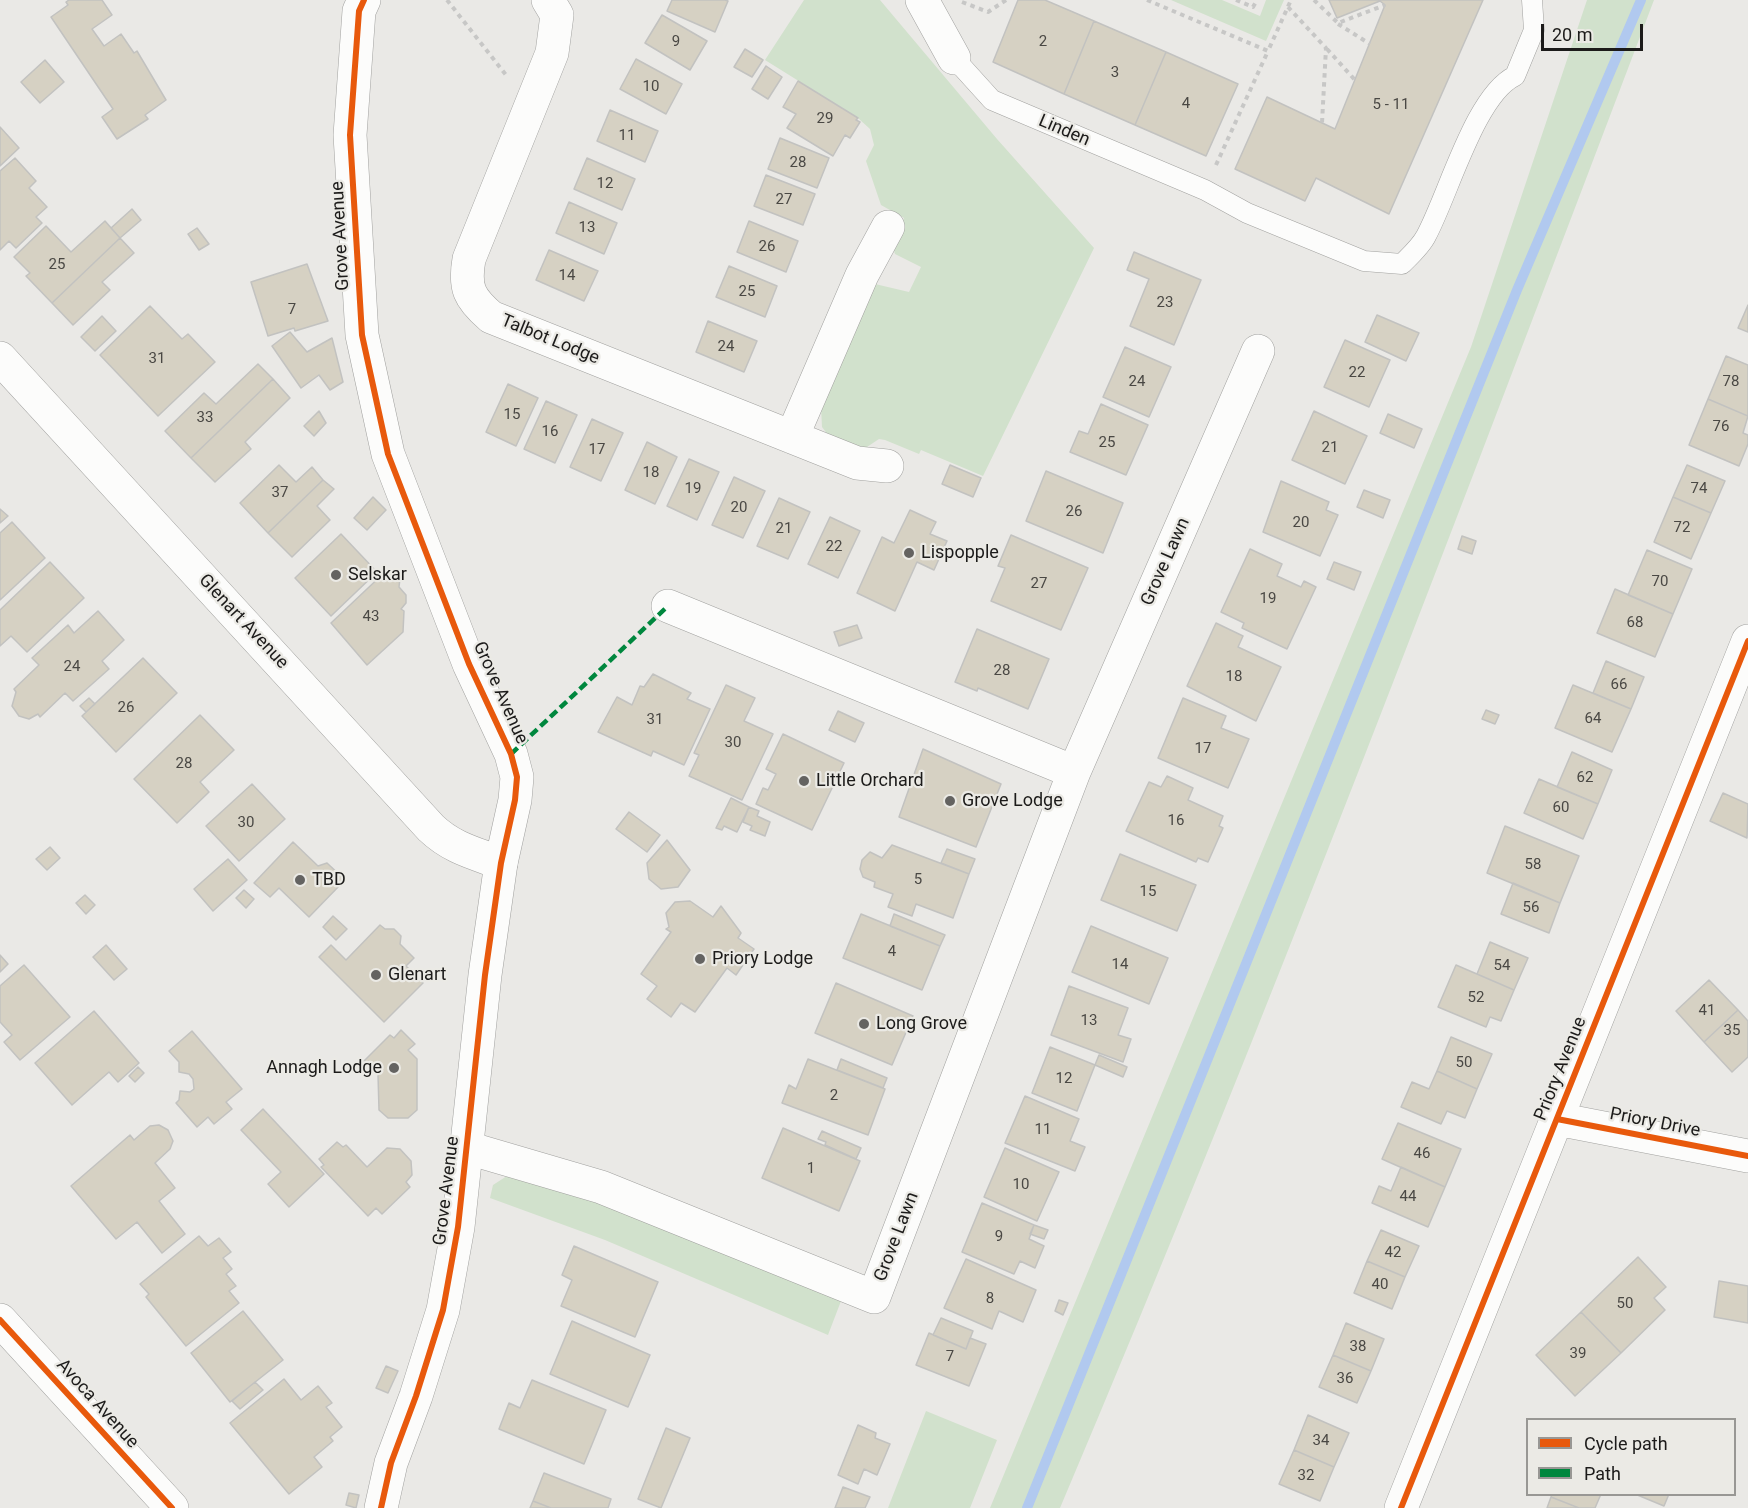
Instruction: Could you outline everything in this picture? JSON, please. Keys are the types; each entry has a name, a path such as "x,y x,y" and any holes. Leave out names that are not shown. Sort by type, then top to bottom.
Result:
{"street":[{"name":"Grove Avenue","path":"364,0 360,11 350,135 362,334 388,454 469,664 512,754 517,777 515,800 501,863 485,975 459,1227 443,1310 416,1396 391,1463 381,1508"},
{"name":"Linden","path":"922,0 954,58"},
{"name":"Talbot Lodge","path":"552,1 557,15 557,33 552,53 469,259 468,289 475,303 491,316 857,464 887,466"},
{"path":"792,437 862,275 888,226"},
{"name":"Grove Lawn","path":"468,1148 601,1187 874,1297 1074,772 1258,351"},
{"name":"Glenart Avenue","path":"0,358 431,828 445,841 460,850 501,863"},
{"path":"668,606 1074,772"},
{"name":"Priory Avenue","path":"1401,1508 1748,641"},
{"name":"Priory Drive","path":"1557,1119 1748,1156"},
{"name":"Avoca Avenue","path":"0,1320 172,1508"}],"lane":[{"name":"Linden","path":"954,58 992,100 1205,190 1247,213 1364,261 1402,264 1425,239 1481,113 1504,82 1515,76 1534,30 1532,0"}],"path":[{"path":"447,0 530,107"},
{"path":"958,0 988,12 1006,0"},
{"path":"1147,0 1268,51"},
{"path":"1236,0 1253,8 1257,0"},
{"path":"1205,190 1291,0"},
{"path":"1314,0 1338,23 1370,44"},
{"path":"1338,23 1385,5"},
{"path":"1288,7 1355,80"},
{"path":"1322,123 1326,48"}],"green space":[{"path":"804,0 880,0 997,139 1094,248 983,476 921,450 919,454 885,440 879,439 867,447 859,448 828,435 822,427 821,407 875,284 909,292 921,267 895,254 893,247 904,218 881,205 866,161 874,145 870,129 858,118 765,60"},
{"path":"1171,0 1222,0 1260,16 1266,0 1284,0 1266,41"},
{"path":"1587,0 1654,0 1290,946 1060,1508 990,1508 1471,347"},
{"path":"510,1174 563,1189 841,1301 828,1335 605,1240 490,1198 493,1185"},
{"path":"926,1411 997,1440 970,1508 888,1508"}],"building":[{"path":"69,0 102,0 112,15 92,29 104,46 121,34 134,53 137,51 166,100 145,115 148,119 117,139 102,117 113,109 51,17 68,5 66,2"},
{"path":"672,0 728,1 715,32 667,11"},
{"path":"1018,0 1045,0 1094,21 1064,94 993,62"},
{"path":"1329,0 1483,0 1389,214 1316,178 1305,201 1235,169 1267,97 1335,129 1385,5 1380,1 1337,18"},
{"path":"662,15 707,41 690,70 645,43"},
{"path":"1094,21 1166,52 1135,125 1064,94"},
{"path":"745,49 763,60 752,77 734,67"},
{"path":"1166,52 1238,84 1206,156 1135,125"},
{"path":"636,59 682,84 666,114 620,89"},
{"path":"45,60 64,82 40,103 21,82"},
{"path":"766,66 782,77 768,99 752,89"},
{"path":"798,81 858,118 856,120 860,122 850,138 845,135 833,156 787,128 796,114 783,107"},
{"path":"610,110 658,131 645,162 597,141"},
{"path":"0,127 19,148 0,166"},
{"path":"780,138 829,158 817,188 768,169"},
{"path":"15,158 36,181 29,188 47,207 36,217 42,223 16,248 9,241 0,250 0,171"},
{"path":"587,158 635,179 622,210 574,189"},
{"path":"766,175 815,194 803,225 754,206"},
{"path":"569,202 617,223 604,254 556,233"},
{"path":"132,209 141,220 120,238 111,228"},
{"path":"105,221 120,238 52,303 26,276 30,273 14,257 46,226 71,252"},
{"path":"749,221 798,241 786,272 737,252"},
{"path":"197,228 209,244 199,250 188,234"},
{"path":"120,238 134,253 102,282 110,290 73,325 52,303"},
{"path":"549,250 598,271 584,301 536,280"},
{"path":"1134,252 1201,280 1174,345 1130,326 1149,279 1127,270"},
{"path":"307,264 328,321 268,336 251,282"},
{"path":"729,266 777,286 765,317 716,297"},
{"path":"1748,305 1748,332 1738,328"},
{"path":"150,306 182,339 188,334 215,362 158,416 100,355"},
{"path":"1377,315 1419,333 1406,361 1365,342"},
{"path":"102,316 116,331 95,351 81,337"},
{"path":"708,321 757,341 744,372 696,352"},
{"path":"290,332 307,352 332,338 343,382 330,390 319,375 301,388 272,346"},
{"path":"1345,340 1390,360 1369,407 1324,387"},
{"path":"1125,347 1171,367 1149,417 1103,397"},
{"path":"1726,356 1748,365 1748,416 1708,399"},
{"path":"258,364 273,379 191,458 165,431 204,393 216,404"},
{"path":"273,379 290,398 245,442 251,449 215,482 191,458"},
{"path":"508,384 538,398 516,446 486,432"},
{"path":"1708,399 1748,416 1743,433 1748,435 1748,444 1739,466 1689,445"},
{"path":"546,401 577,415 555,463 524,449"},
{"path":"1101,404 1148,425 1126,475 1070,452 1079,431 1088,434"},
{"path":"319,411 326,423 314,436 304,426"},
{"path":"1314,411 1367,436 1345,484 1292,460"},
{"path":"1388,414 1422,429 1414,448 1380,433"},
{"path":"592,419 623,433 601,481 570,467"},
{"path":"647,442 677,457 655,504 625,490"},
{"path":"689,459 719,472 697,520 667,506"},
{"path":"279,465 296,482 312,467 323,480 268,533 240,503"},
{"path":"950,465 981,478 973,497 942,484"},
{"path":"1687,465 1725,481 1711,513 1673,497"},
{"path":"1046,471 1123,503 1103,553 1026,521"},
{"path":"734,477 765,491 743,538 712,525"},
{"path":"323,480 334,489 317,506 330,520 292,557 268,533"},
{"path":"1281,481 1329,502 1326,510 1338,515 1320,556 1263,532"},
{"path":"1364,490 1390,500 1383,518 1357,507"},
{"path":"373,497 386,510 367,530 354,518"},
{"path":"1673,497 1711,513 1691,559 1654,542"},
{"path":"779,498 810,512 788,559 757,546"},
{"path":"0,509 8,516 0,523"},
{"name":"Lispopple","path":"910,510 936,522 930,534 947,541 934,570 917,562 895,611 857,593 882,537 894,543"},
{"path":"830,517 860,531 838,578 808,564"},
{"path":"12,522 45,558 0,600 0,533"},
{"name":"Selskar","path":"341,534 377,572 331,616 295,578"},
{"path":"1011,535 1088,568 1061,630 991,601 1005,568 998,566"},
{"path":"1462,536 1476,541 1472,554 1458,549"},
{"path":"1250,549 1282,564 1277,576 1301,587 1304,581 1316,587 1287,649 1242,628 1244,623 1221,612"},
{"path":"1647,550 1692,569 1673,614 1628,595"},
{"path":"50,562 84,598 27,652 11,636 0,646 0,610"},
{"path":"1334,562 1361,572 1354,590 1327,579"},
{"path":"386,571 394,571 400,578 399,587 406,595 406,603 401,609 404,611 403,632 367,665 331,623"},
{"path":"1615,589 1673,614 1655,657 1597,633"},
{"path":"98,611 124,640 102,661 109,669 73,701 65,693 40,717 38,714 29,719 19,716 12,706 16,692 14,689 39,665 32,658 68,625 74,633"},
{"path":"1216,623 1243,636 1238,647 1281,667 1256,721 1187,686"},
{"path":"857,625 862,638 839,646 834,632"},
{"path":"977,629 1049,659 1028,709 978,688 977,691 955,682"},
{"path":"143,658 177,693 116,752 82,716"},
{"path":"1606,661 1644,677 1631,709 1593,693"},
{"path":"653,674 691,693 687,699 710,709 684,765 653,751 651,756 598,732 617,697 632,705 640,686 644,687"},
{"path":"726,685 755,698 744,721 773,734 742,800 689,776 699,755 694,753"},
{"path":"1573,685 1631,709 1612,752 1555,728"},
{"path":"89,698 95,704 86,712 80,706"},
{"path":"1183,698 1226,716 1221,728 1249,739 1228,788 1158,758"},
{"path":"1486,710 1499,715 1495,724 1482,719"},
{"path":"838,711 864,723 855,742 829,730"},
{"path":"200,715 234,750 200,782 209,792 177,823 134,779"},
{"name":"Little Orchard","path":"783,734 844,763 812,830 756,804 763,788 768,790 776,774 766,769"},
{"name":"Grove Lodge","path":"923,749 1001,784 976,847 899,817"},
{"path":"1572,752 1612,770 1598,804 1557,787"},
{"path":"1167,776 1193,788 1188,800 1223,816 1219,826 1223,828 1208,862 1198,858 1196,862 1126,831 1149,782 1161,787"},
{"path":"1539,779 1598,804 1583,839 1524,813"},
{"path":"252,784 285,819 239,861 206,826"},
{"path":"1723,793 1748,804 1747,838 1710,821"},
{"path":"731,798 749,807 737,832 724,826 722,830 716,828"},
{"path":"749,807 759,811 757,816 770,822 765,836 750,830 752,826 743,822"},
{"path":"629,812 660,835 647,852 616,829"},
{"path":"1505,826 1579,856 1560,903 1487,873"},
{"path":"667,840 690,870 678,887 661,889 649,879 647,863"},
{"name":"TBD","path":"293,842 318,866 327,863 342,877 342,883 309,917 279,888 270,897 254,883"},
{"path":"892,845 969,874 953,918 916,904 912,916 888,907 893,894 874,887 875,882 863,877 860,869 862,860 870,852 882,858"},
{"path":"50,847 60,858 47,870 36,859"},
{"path":"947,849 975,859 969,874 941,863"},
{"path":"1120,854 1196,885 1177,931 1101,900"},
{"path":"228,859 247,880 213,911 194,889"},
{"path":"1513,883 1560,903 1549,933 1501,914"},
{"path":"244,890 254,899 246,908 236,898"},
{"path":"85,895 95,905 86,914 76,903"},
{"name":"Priory Lodge","path":"690,901 713,917 721,906 741,933 738,938 754,949 736,975 727,968 695,1012 681,1003 671,1017 647,999 657,986 641,974 671,932 666,929 669,927 666,913 675,902"},
{"path":"861,914 940,946 922,990 843,958"},
{"path":"894,914 945,935 940,946 890,926"},
{"path":"333,916 347,929 336,940 323,927"},
{"name":"Glenart","path":"380,925 385,929 394,929 401,936 400,944 414,958 406,966 423,983 384,1022 319,957 331,945 346,960"},
{"path":"1091,926 1168,958 1149,1004 1072,972"},
{"path":"1490,942 1528,958 1514,990 1477,974"},
{"path":"106,945 127,969 114,980 93,957"},
{"path":"0,955 8,964 0,972"},
{"path":"24,965 70,1017 20,1060 4,1042 12,1035 0,1022 0,986"},
{"path":"1456,965 1514,990 1501,1021 1490,1017 1486,1027 1438,1007"},
{"path":"1709,980 1738,1010 1704,1042 1676,1011"},
{"name":"Long Grove","path":"836,983 913,1016 892,1065 815,1033"},
{"path":"1069,986 1128,1008 1118,1035 1131,1039 1123,1062 1051,1035"},
{"path":"1738,1010 1748,1021 1748,1057 1732,1072 1704,1042"},
{"path":"94,1011 139,1063 118,1082 109,1072 72,1105 35,1063"},
{"name":"Annagh Lodge","path":"401,1030 415,1044 408,1050 417,1059 417,1110 408,1118 388,1118 379,1110 378,1075 364,1061 390,1035 394,1038"},
{"path":"192,1031 242,1089 226,1102 232,1109 214,1124 208,1117 197,1127 176,1103 179,1100 180,1091 190,1092 194,1089 193,1079 189,1074 179,1072 179,1062 169,1051"},
{"path":"1451,1037 1492,1054 1477,1089 1437,1071"},
{"path":"1050,1047 1095,1065 1077,1111 1032,1093"},
{"path":"1099,1055 1127,1067 1123,1077 1095,1065"},
{"path":"808,1059 885,1089 868,1135 782,1103 789,1085 796,1089"},
{"path":"841,1059 887,1078 883,1088 837,1070"},
{"path":"138,1067 144,1073 135,1082 129,1076"},
{"path":"1437,1071 1477,1089 1465,1118 1447,1111 1441,1124 1401,1107 1412,1082 1429,1089"},
{"path":"1025,1096 1079,1119 1070,1141 1085,1147 1075,1171 1005,1143"},
{"path":"263,1109 324,1174 289,1207 268,1184 281,1172 241,1130"},
{"path":"1398,1123 1461,1149 1445,1187 1382,1159"},
{"path":"159,1125 168,1130 173,1141 170,1149 155,1163 175,1188 159,1201 185,1234 162,1253 137,1222 116,1239 71,1186 130,1135 134,1140 150,1126"},
{"path":"783,1128 860,1161 839,1211 762,1178"},
{"path":"822,1131 861,1148 856,1159 825,1145 826,1142 818,1139"},
{"path":"337,1142 343,1147 346,1145 367,1167 387,1148 400,1149 411,1161 412,1175 406,1182 410,1187 382,1214 376,1208 368,1216 321,1167 324,1165 319,1159"},
{"path":"1005,1148 1059,1172 1037,1221 984,1197"},
{"path":"1401,1167 1445,1187 1428,1227 1372,1203 1379,1186 1391,1191"},
{"path":"982,1203 1034,1225 1029,1239 1044,1246 1035,1268 1020,1261 1014,1274 962,1252"},
{"path":"1034,1225 1048,1230 1044,1239 1030,1234"},
{"path":"1381,1230 1419,1246 1405,1277 1367,1261"},
{"path":"199,1236 208,1246 219,1238 231,1252 223,1258 232,1269 226,1274 236,1286 229,1291 239,1303 186,1346 146,1297 149,1294 140,1284"},
{"path":"574,1246 658,1282 635,1337 561,1306 572,1280 562,1275"},
{"path":"1638,1257 1666,1287 1654,1298 1665,1310 1621,1353 1581,1312"},
{"path":"966,1259 1036,1290 1023,1322 999,1311 992,1329 944,1308"},
{"path":"1367,1261 1405,1277 1392,1309 1354,1293"},
{"path":"1719,1281 1748,1286 1748,1323 1714,1317"},
{"path":"1059,1300 1068,1303 1063,1315 1055,1311"},
{"path":"243,1311 283,1360 230,1402 191,1353"},
{"path":"1581,1312 1621,1353 1575,1396 1536,1355"},
{"path":"941,1318 973,1331 966,1349 933,1335"},
{"path":"572,1321 650,1355 628,1407 550,1374"},
{"path":"1346,1323 1384,1339 1371,1371 1333,1355"},
{"path":"929,1333 966,1349 970,1338 986,1344 969,1386 916,1365"},
{"path":"1333,1355 1371,1371 1357,1403 1319,1387"},
{"path":"386,1366 398,1371 388,1393 376,1388"},
{"path":"284,1379 301,1400 318,1386 332,1403 326,1407 342,1427 330,1437 333,1441 314,1457 322,1467 289,1494 230,1423"},
{"path":"532,1380 606,1410 584,1464 499,1429 509,1403 520,1408"},
{"path":"255,1382 263,1390 240,1409 232,1401"},
{"path":"1308,1415 1349,1433 1334,1467 1294,1450"},
{"path":"858,1425 876,1433 875,1438 890,1444 877,1475 864,1469 858,1484 838,1475"},
{"path":"666,1428 690,1438 661,1508 638,1499"},
{"path":"1294,1450 1334,1467 1320,1501 1279,1484"},
{"path":"544,1473 611,1499 608,1508 551,1508 533,1501"},
{"path":"843,1487 870,1497 865,1508 835,1508"},
{"path":"349,1493 359,1495 356,1508 346,1505"},
{"path":"1600,1496 1595,1508 1579,1508 1551,1497"},
{"path":"1640,1496 1668,1496 1664,1506"},
{"path":"1551,1497 1579,1508 1547,1508"},
{"path":"533,1501 551,1508 530,1508"}],"waterway":[{"path":"1027,1508 1517,290 1641,0"}],"marked path":[{"path":"511,754 668,606"}],"cycle path":[{"path":"364,0 359,11 350,135 362,335 388,454 469,664 511,754 517,777 515,800 501,863 485,975 458,1227 443,1310 416,1396 391,1463 381,1508"},
{"path":"1401,1508 1748,641"},
{"path":"1557,1119 1748,1156"},
{"path":"0,1320 172,1508"}],"place":[{"name":"Lispopple","path":"909,553"},
{"name":"Selskar","path":"336,575"},
{"name":"Little Orchard","path":"804,781"},
{"name":"Grove Lodge","path":"950,801"},
{"name":"TBD","path":"300,880"},
{"name":"Priory Lodge","path":"700,959"},
{"name":"Glenart","path":"376,975"},
{"name":"Long Grove","path":"864,1024"},
{"name":"Annagh Lodge","path":"394,1068"}]}
